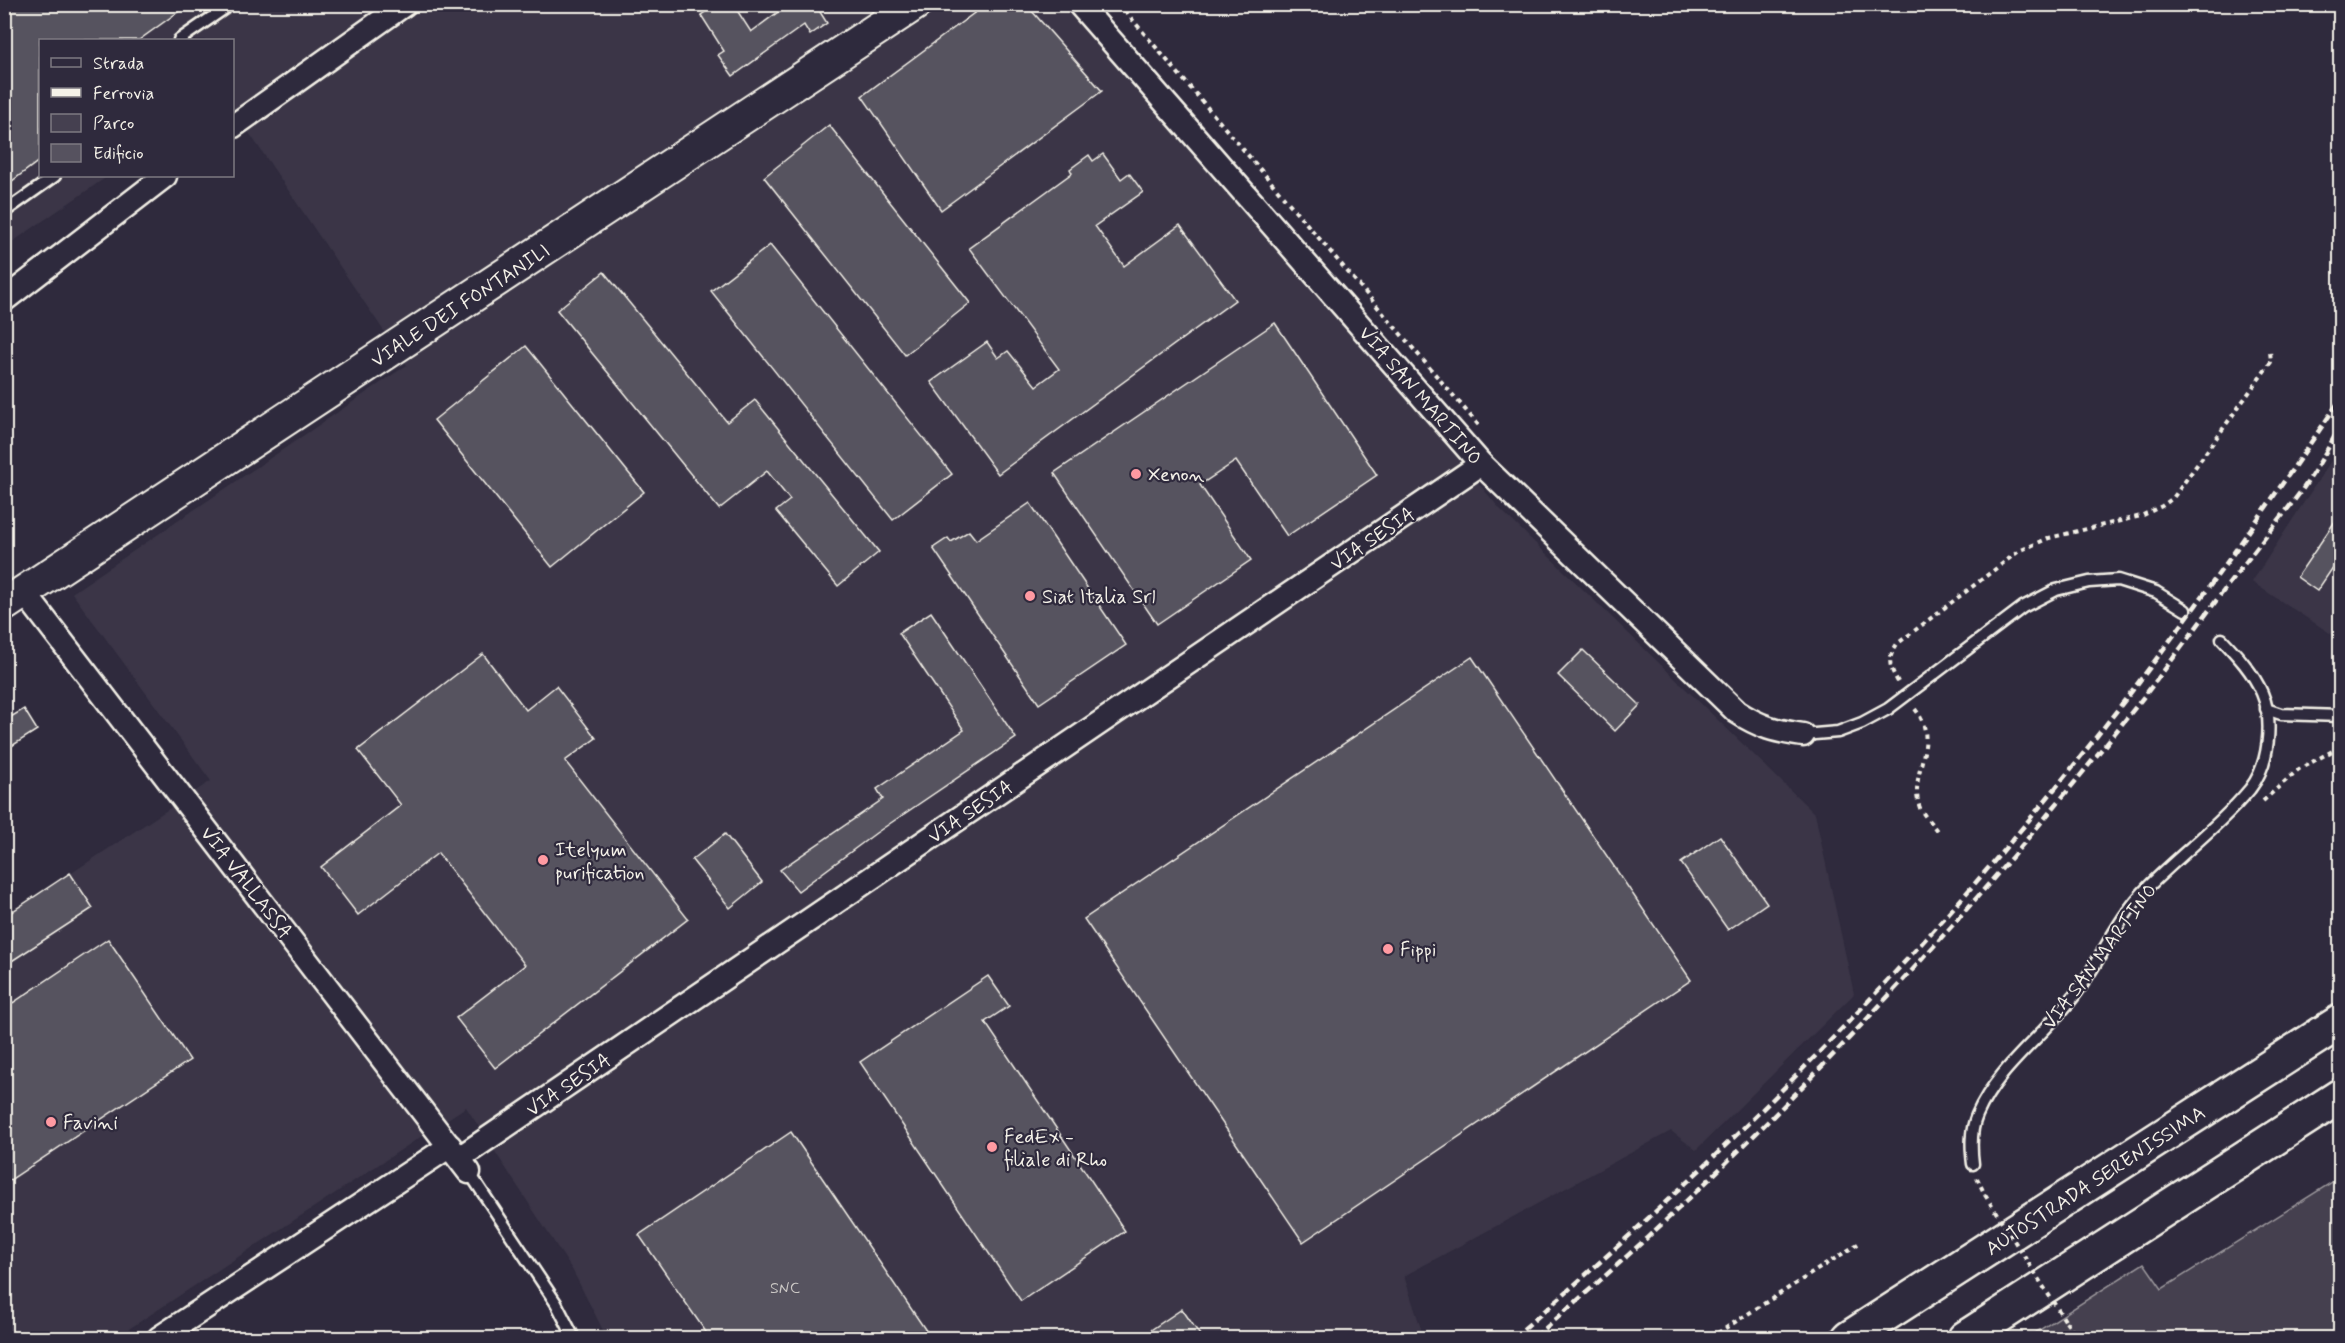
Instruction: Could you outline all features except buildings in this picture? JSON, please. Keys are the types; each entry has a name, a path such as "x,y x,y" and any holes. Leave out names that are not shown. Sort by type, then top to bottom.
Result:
{"highway":[{"name":"AUTOSTRADA SERENISSIMA","path":"1849,1338 2340,1022"},
{"path":"1965,1338 2340,1096"}],"main road":[{"name":"VIALE DEI FONTANILI","path":"14,598 915,4"}],"street":[{"path":"234,127 405,4"},
{"name":"VIA SAN MARTINO","path":"1079,4 1481,464 1737,712 1755,724 1772,731 1803,735"},
{"path":"4,300 164,177"},
{"name":"VIA SESIA","path":"159,1338 459,1159 1481,464"},
{"name":"VIA VALLASSA","path":"14,598 459,1159"}],"lane":[{"path":"180,39 231,4"},
{"path":"4,212 54,177"},
{"path":"1803,735 1838,732 1862,723 1888,709 2023,608 2056,590 2089,582 2118,580 2156,592 2185,610"},
{"name":"VIA SAN MARTINO","path":"1973,1164 1972,1132 1977,1116 2006,1070 2030,1047 2076,994 2129,910 2147,888 2251,788 2260,772 2266,751 2269,722 2263,694 2244,663 2222,639"},
{"path":"2266,710 2281,714 2340,716"},
{"path":"459,1159 556,1303 573,1338"}],"path":[{"path":"955,4 957,7 961,4"},
{"path":"1039,4 1042,6 1044,4"},
{"path":"1119,4 1485,432"},
{"path":"2257,807 2299,769 2340,747"},
{"path":"1984,1195 2078,1338"},
{"path":"1710,1338 1861,1242"}],"shaded area":[{"path":"5,5 1079,5 1500,509 1815,814 1854,994 1696,1150 1671,1131 1404,1276 1424,1338 607,1338 573,1271 466,1107 115,1338 5,1338 5,917 211,781 72,593 407,365 234,110 234,39 39,39 39,177 107,177 5,247"},
{"path":"2340,447 2340,637 2339,639 2252,582"}],"green space":[{"path":"2340,1177 2340,1338 2027,1338 2144,1263 2162,1289"}],"railway":[{"path":"1513,1338 1586,1275 1728,1143 1865,1005 1931,933 2057,786 2131,692 2238,547 2340,400"},
{"path":"1534,1338 1616,1266 1775,1115 1851,1036 1998,873 2138,704 2302,490 2340,427"}],"place":[{"name":"Xenon","path":"1136,474"},
{"name":"Siat Italia Srl","path":"1030,596"},
{"name":"Itelyum purification","path":"543,860"},
{"name":"Fippi","path":"1388,949"},
{"name":"Favini","path":"51,1122"},
{"name":"FedEx - filiale di Rho","path":"992,1147"}]}
